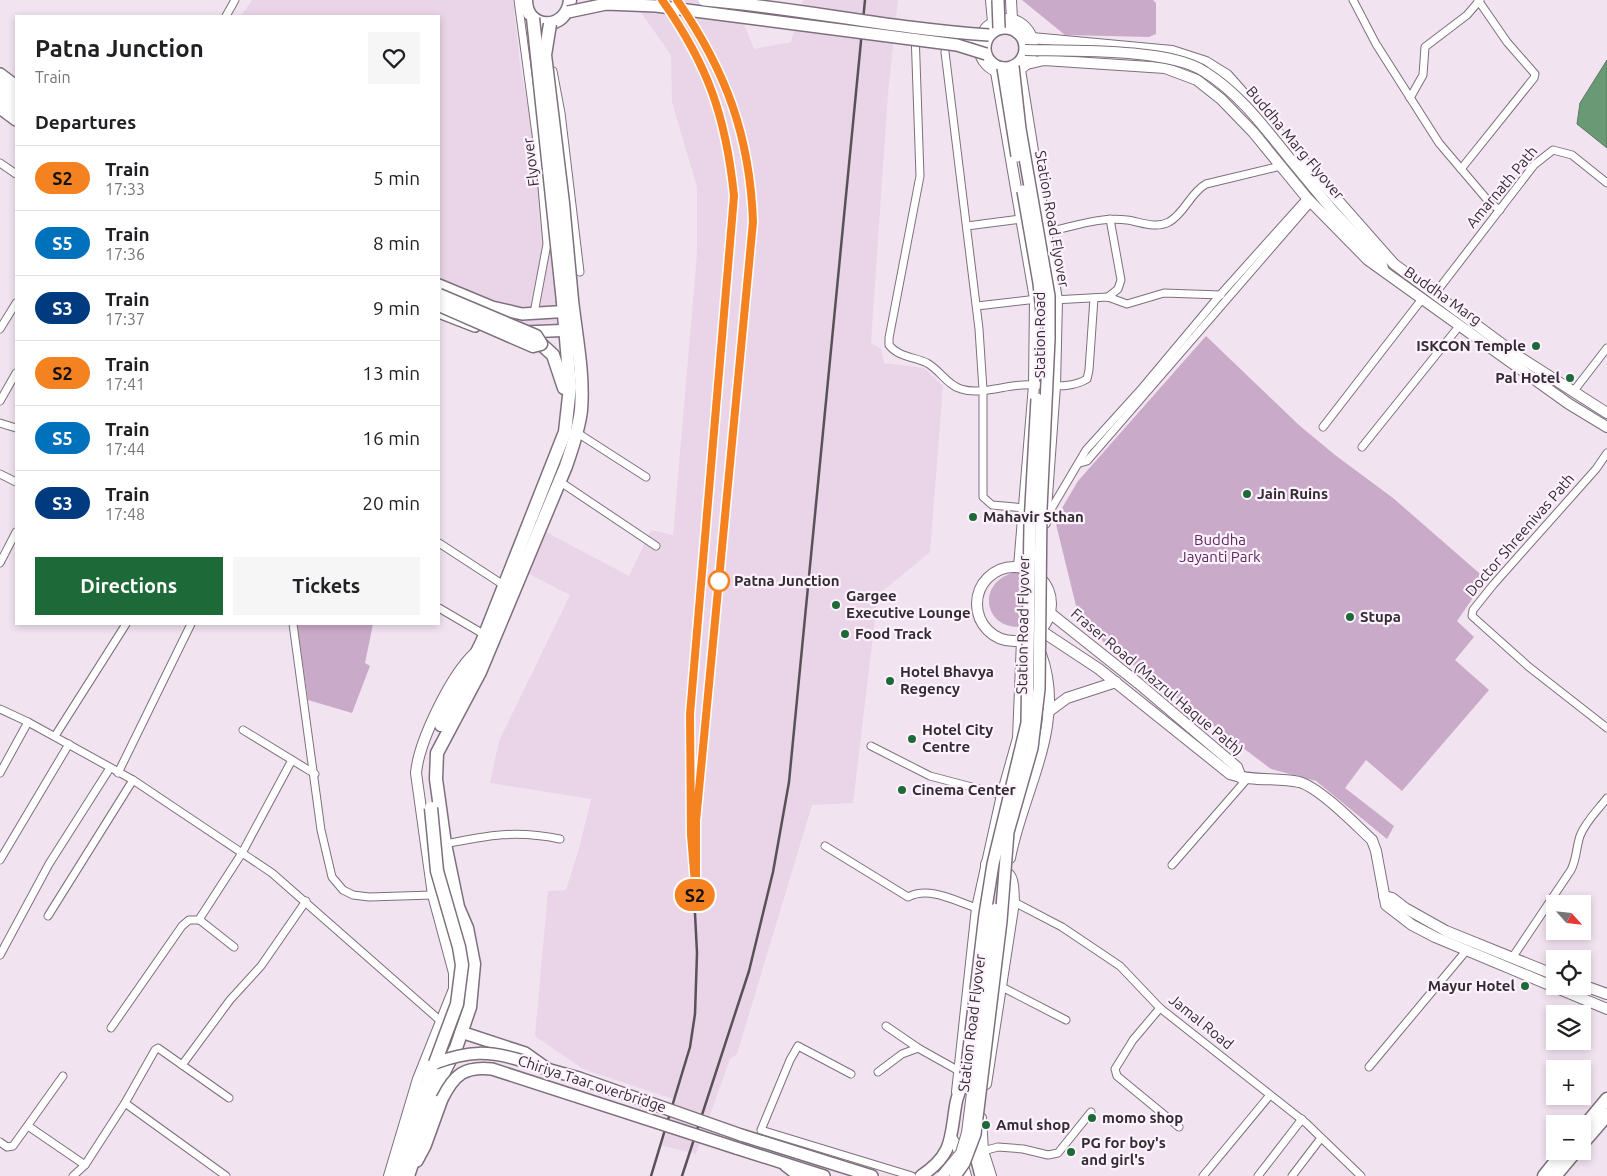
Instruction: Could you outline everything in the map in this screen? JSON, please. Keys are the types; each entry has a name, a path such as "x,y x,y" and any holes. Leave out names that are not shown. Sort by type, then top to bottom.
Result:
{"highway":[{"name":"Flyover","path":"526,0 526,7 533,18 568,306"},
{"path":"533,18 539,22 550,24 560,20 569,6"},
{"name":"Flyover","path":"550,24 545,55 563,203 568,306"},
{"path":"0,86 15,97"},
{"path":"0,98 15,109"},
{"path":"409,1176 437,1088 470,1007 474,964 467,928 458,907 445,844 436,779 437,753 480,672 559,481 576,432 574,405 553,354 540,344 536,336 442,290"},
{"path":"440,305 533,346 540,344"},
{"path":"399,1176 410,1134 457,1004 462,965 459,947 437,870 428,764 432,747 482,643 505,586 565,432 582,381 570,331 568,306"},
{"path":"1591,1118 1607,1099"},
{"path":"1591,1134 1607,1115"},
{"path":"1544,1176 1557,1160"},
{"path":"1555,1176 1568,1160"},
{"path":"786,1165 800,1176"}],"main road":[{"path":"704,0 747,4 984,38"},
{"path":"991,0 1003,24 1023,37 1025,50 1021,60 1012,68"},
{"path":"998,0 1003,24"},
{"path":"1003,24 1004,0"},
{"path":"1003,24 1022,24 1032,38 1032,56 1012,68 983,61 980,53 984,38 1003,24 1011,0"},
{"path":"569,6 606,4 656,6 957,45 986,54"},
{"path":"984,38 986,54 992,63 1012,68"},
{"name":"Buddha Marg","path":"1032,38 1172,51 1213,66 1227,75 1243,91 1326,190 1394,264 1434,295 1573,392 1607,413"},
{"name":"Buddha Marg Flyover","path":"1025,50 1073,51 1172,58 1203,70 1231,91 1253,114 1333,211 1378,259 1385,274"},
{"name":"Buddha Marg","path":"1012,68 1044,60 1165,68 1197,80 1221,99 1309,200 1368,260 1569,404 1607,427"},
{"path":"1012,68 1021,219 1035,300 1034,385 1019,567"},
{"name":"Station Road","path":"1012,68 1046,232 1057,300 1055,386 1046,518 1033,572"},
{"name":"Station Road Flyover","path":"952,1139 956,1101 963,1072 989,889 1001,826 1024,741 1028,709 1030,524 1042,317 1012,68"},
{"name":"Station Road Flyover","path":"956,1176 978,1148 1008,832 1032,748 1039,689 1041,509 1049,339 1049,296 1020,129 1012,68"},
{"path":"0,74 15,85"},
{"path":"0,108 15,119"},
{"path":"1378,259 1394,264"},
{"path":"440,304 442,290 492,307 522,314 568,306"},
{"path":"440,311 470,325 498,332 570,331"},
{"path":"1008,567 1019,567 1033,572 1047,588 1050,600 1050,613 1037,632 1022,640 1009,640 995,635 985,627 979,616 977,604 980,590 986,579 996,571 1008,567"},
{"name":"Fraser Road (Mazrul Haque Path)","path":"1050,613 1138,683 1237,767 1244,778"},
{"path":"942,1176 960,1153 967,1133 996,909 1008,871 1018,823 1043,749 1048,712 1049,680 1037,632"},
{"name":"Fraser Road (Mazrul Haque Path)","path":"1037,632 1116,682 1230,774 1244,778 1300,782 1309,786 1372,840 1386,905 1412,925 1466,951 1607,1009"},
{"path":"963,1072 977,908 1002,795 1018,738 1022,640"},
{"path":"389,1176 418,1079 454,989 454,973 433,895 416,773 417,761 430,725 463,664 482,643"},
{"path":"1048,712 1067,698 1116,682"},
{"path":"981,1176 978,1148 980,1125 1014,902 1012,877 1008,871 986,864"},
{"path":"1384,896 1392,898 1405,908 1446,931 1546,971"},
{"path":"1591,988 1607,994"},
{"path":"461,1032 505,1045 534,1058 549,1070"},
{"name":"Chiriya Taar overbridge","path":"435,1063 465,1054 490,1053 613,1089 741,1135 872,1176"},
{"name":"Chiriya Taar overbridge","path":"409,1176 425,1146 450,1081 460,1073 477,1067 509,1073 824,1176"},
{"path":"921,1176 942,1158 952,1139 957,1146 966,1176"},
{"path":"978,1148 991,1176"}],"street":[{"path":"227,15 235,0"},
{"path":"518,0 548,244 534,313"},
{"path":"1352,0 1376,44 1440,143 1461,169 1500,210"},
{"path":"1410,98 1422,75 1425,47 1466,15 1479,0 1507,42 1535,74 1534,78 1461,169"},
{"path":"904,31 984,38"},
{"path":"915,32 920,171 889,345 897,353 933,367 960,388 983,390 1034,385 1080,384 1087,380 1094,298"},
{"path":"945,52 977,306 983,390 983,497 992,505 1025,508"},
{"path":"525,59 552,69 561,113 580,272"},
{"name":"Amarnath Path","path":"1434,295 1534,165 1553,150 1572,155 1607,183"},
{"path":"0,163 15,173"},
{"path":"1046,232 1110,219 1149,225 1166,224 1175,218 1199,188 1206,184 1281,166"},
{"path":"1178,352 1220,295 1309,200"},
{"path":"1046,518 1086,450 1229,298 1309,200"},
{"path":"967,226 1021,219"},
{"path":"1108,297 1118,289 1121,280 1110,219"},
{"path":"977,306 1035,300 1108,297 1127,304 1164,293 1220,295 1229,298"},
{"path":"1323,427 1422,300"},
{"path":"0,329 15,305"},
{"path":"1362,447 1460,325"},
{"path":"1573,392 1607,348"},
{"path":"0,401 15,375"},
{"path":"0,423 15,428"},
{"path":"576,432 646,477"},
{"name":"Doctor Shreenivas Path","path":"1607,453 1596,469 1493,585 1473,610 1472,616 1529,667 1607,728"},
{"path":"0,474 15,482"},
{"path":"559,481 656,546"},
{"path":"0,563 3,553 15,534"},
{"path":"440,544 505,586"},
{"path":"440,609 482,643"},
{"path":"54,736 125,625"},
{"path":"118,773 191,625"},
{"path":"293,625 315,774 320,830 332,877 336,884 353,895 369,897 433,895"},
{"path":"0,709 28,722 133,780 242,853 306,901 354,947 441,1022 461,1032"},
{"path":"0,773 28,722"},
{"path":"243,730 315,774"},
{"path":"0,860 69,744"},
{"path":"871,746 930,776 1002,795"},
{"path":"200,920 242,853 292,760"},
{"path":"0,956 49,864 110,768"},
{"path":"1172,865 1244,778"},
{"path":"48,916 133,780"},
{"path":"1512,958 1571,870 1578,855 1579,839 1583,828 1607,798"},
{"path":"445,844 490,835 526,833 560,839"},
{"path":"825,846 908,897 922,892 931,892 977,908"},
{"path":"182,1065 230,1000 261,966 306,901"},
{"name":"Jamal Road","path":"1014,902 1062,927 1120,966 1160,1008 1302,1119 1361,1176"},
{"path":"111,1028 182,926 189,920 200,920 234,947"},
{"path":"1369,1067 1466,951"},
{"path":"1000,986 1066,1020"},
{"path":"1160,1008 1116,1062 1115,1068 1117,1076 1179,1127"},
{"path":"886,1026 918,1048 963,1072"},
{"path":"851,1074 798,1046 790,1060 761,1130 912,1176"},
{"path":"878,1072 902,1054 918,1048"},
{"path":"73,1176 84,1165 125,1103 155,1050 162,1049 229,1098"},
{"path":"0,1142 11,1148 63,1076"},
{"path":"1203,1176 1270,1095"},
{"path":"125,1103 226,1176"},
{"path":"978,1148 1023,1149 1048,1155 1058,1153 1091,1112"},
{"path":"1258,1176 1302,1119"},
{"path":"28,1126 84,1165"},
{"path":"1292,1176 1321,1138"}],"shaded area":[{"path":"252,0 513,0 520,65 569,334 566,342 522,325 440,284 440,15 242,15"},
{"name":"Patna Junction","path":"632,0 734,0 754,49 791,42 803,0 898,0 888,93 871,343 881,349 884,363 924,368 943,386 930,552 878,595 853,803 812,805 737,1054 730,1059 696,1154 660,1145 673,1099 583,1069 535,1036 548,891 566,890 580,845 591,799 490,783 499,741 570,595 525,572 546,532 629,576 651,530 673,535 697,254 697,187 672,102 671,55"},
{"path":"1607,60 1607,148 1577,124 1580,103"}],"green space":[{"path":"1022,0 1153,0 1156,3 1156,34 1149,37 1065,35"},
{"name":"Buddha Jayanti Park","path":"1206,336 1300,426 1335,455 1393,498 1486,579 1457,621 1474,637 1455,660 1489,690 1402,791 1366,760 1345,788 1394,826 1387,839 1316,781 1271,769 1109,647 1079,618 1055,520 1078,481"},
{"path":"1017,572 1027,574 1026,626 1012,626 1000,622 993,615 989,605 994,585 1003,577"},
{"path":"297,625 373,625 365,663 370,666 352,713 308,700"}],"railway":[{"path":"651,1176 690,1047 695,1014 697,953 691,835 690,714 734,196 726,141 712,93 692,47 662,0"},
{"path":"677,0 710,53 733,105 747,160 753,222 697,818"},
{"path":"682,1176 749,971 773,872 789,782 865,0"}],"train":[{"name":"S2","path":"662,0 681,28 713,91 723,123 730,158 734,196 690,714 691,835 696,896 696,821 753,222 752,191 747,151 736,112 725,81 706,44 677,0"}],"place":[{"name":"ISKCON Temple","path":"1536,346"},
{"name":"Pal Hotel","path":"1570,378"},
{"name":"Jain Ruins","path":"1247,494"},
{"name":"Mahavir Sthan","path":"973,517"},
{"name":"Patna Junction","path":"719,581"},
{"name":"Gargee Executive Lounge","path":"836,605"},
{"name":"Stupa","path":"1350,617"},
{"name":"Food Track","path":"845,634"},
{"name":"Hotel Bhavya Regency","path":"890,681"},
{"name":"Hotel City Centre","path":"912,739"},
{"name":"Cinema Center","path":"902,790"},
{"name":"Mayur Hotel","path":"1525,986"},
{"name":"momo shop","path":"1092,1118"},
{"name":"Amul shop","path":"986,1125"},
{"name":"PG for boy's and girl's","path":"1071,1152"}]}
